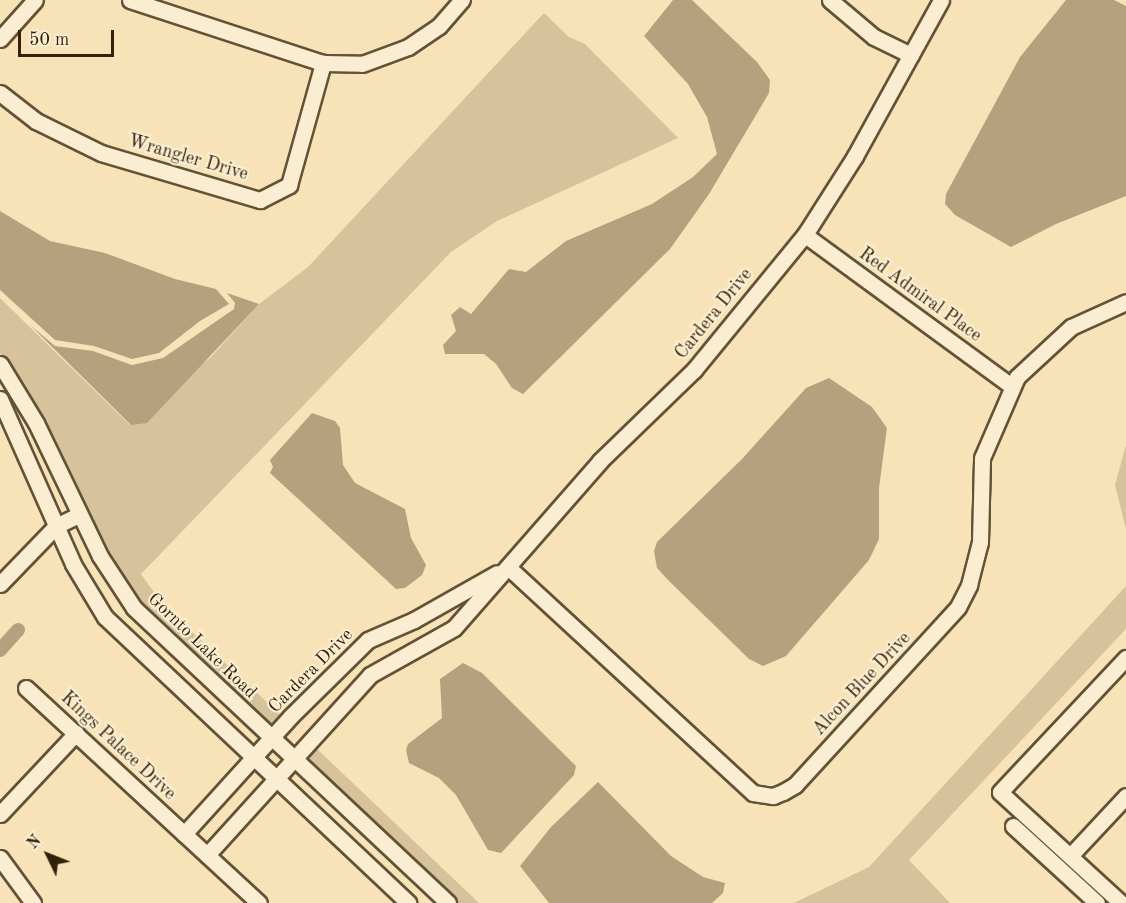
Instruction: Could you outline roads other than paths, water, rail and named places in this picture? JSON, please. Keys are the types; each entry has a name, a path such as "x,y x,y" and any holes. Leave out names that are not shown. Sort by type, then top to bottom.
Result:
{"street":[{"path":"0,39 35,0"},
{"path":"130,0 323,63 362,64 408,47 439,26 462,0"},
{"path":"830,0 874,37 910,56"},
{"name":"Cardera Drive","path":"294,760 370,675 454,628 614,446 694,370 805,235 855,156 941,0"},
{"name":"Wrangler Drive","path":"0,93 36,122 101,153 260,200 289,185 323,63"},
{"name":"Red Admiral Place","path":"805,235 1011,386"},
{"name":"Alcon Blue Drive","path":"508,567 753,793 773,796 783,792 803,776 958,607 969,585 980,542 982,458 1011,386 1044,350 1071,327 1126,302"},
{"name":"Gornto Lake Road","path":"0,363 36,423 116,585 144,620 448,903"},
{"path":"0,399 84,585 116,630 409,903"},
{"path":"0,584 56,526 79,514"},
{"name":"Cardera Drive","path":"272,740 368,640 423,616 508,567"},
{"path":"423,616 436,639"},
{"path":"1120,903 1000,792 1126,658"},
{"name":"Kings Palace Drive","path":"26,688 207,855 252,901"},
{"path":"0,814 76,733"},
{"path":"184,834 272,740"},
{"path":"207,855 294,760"},
{"path":"1070,856 1126,796"},
{"path":"1013,826 1097,903"},
{"path":"0,858 33,903"}],"waterway":[{"path":"0,650 18,630"}]}
